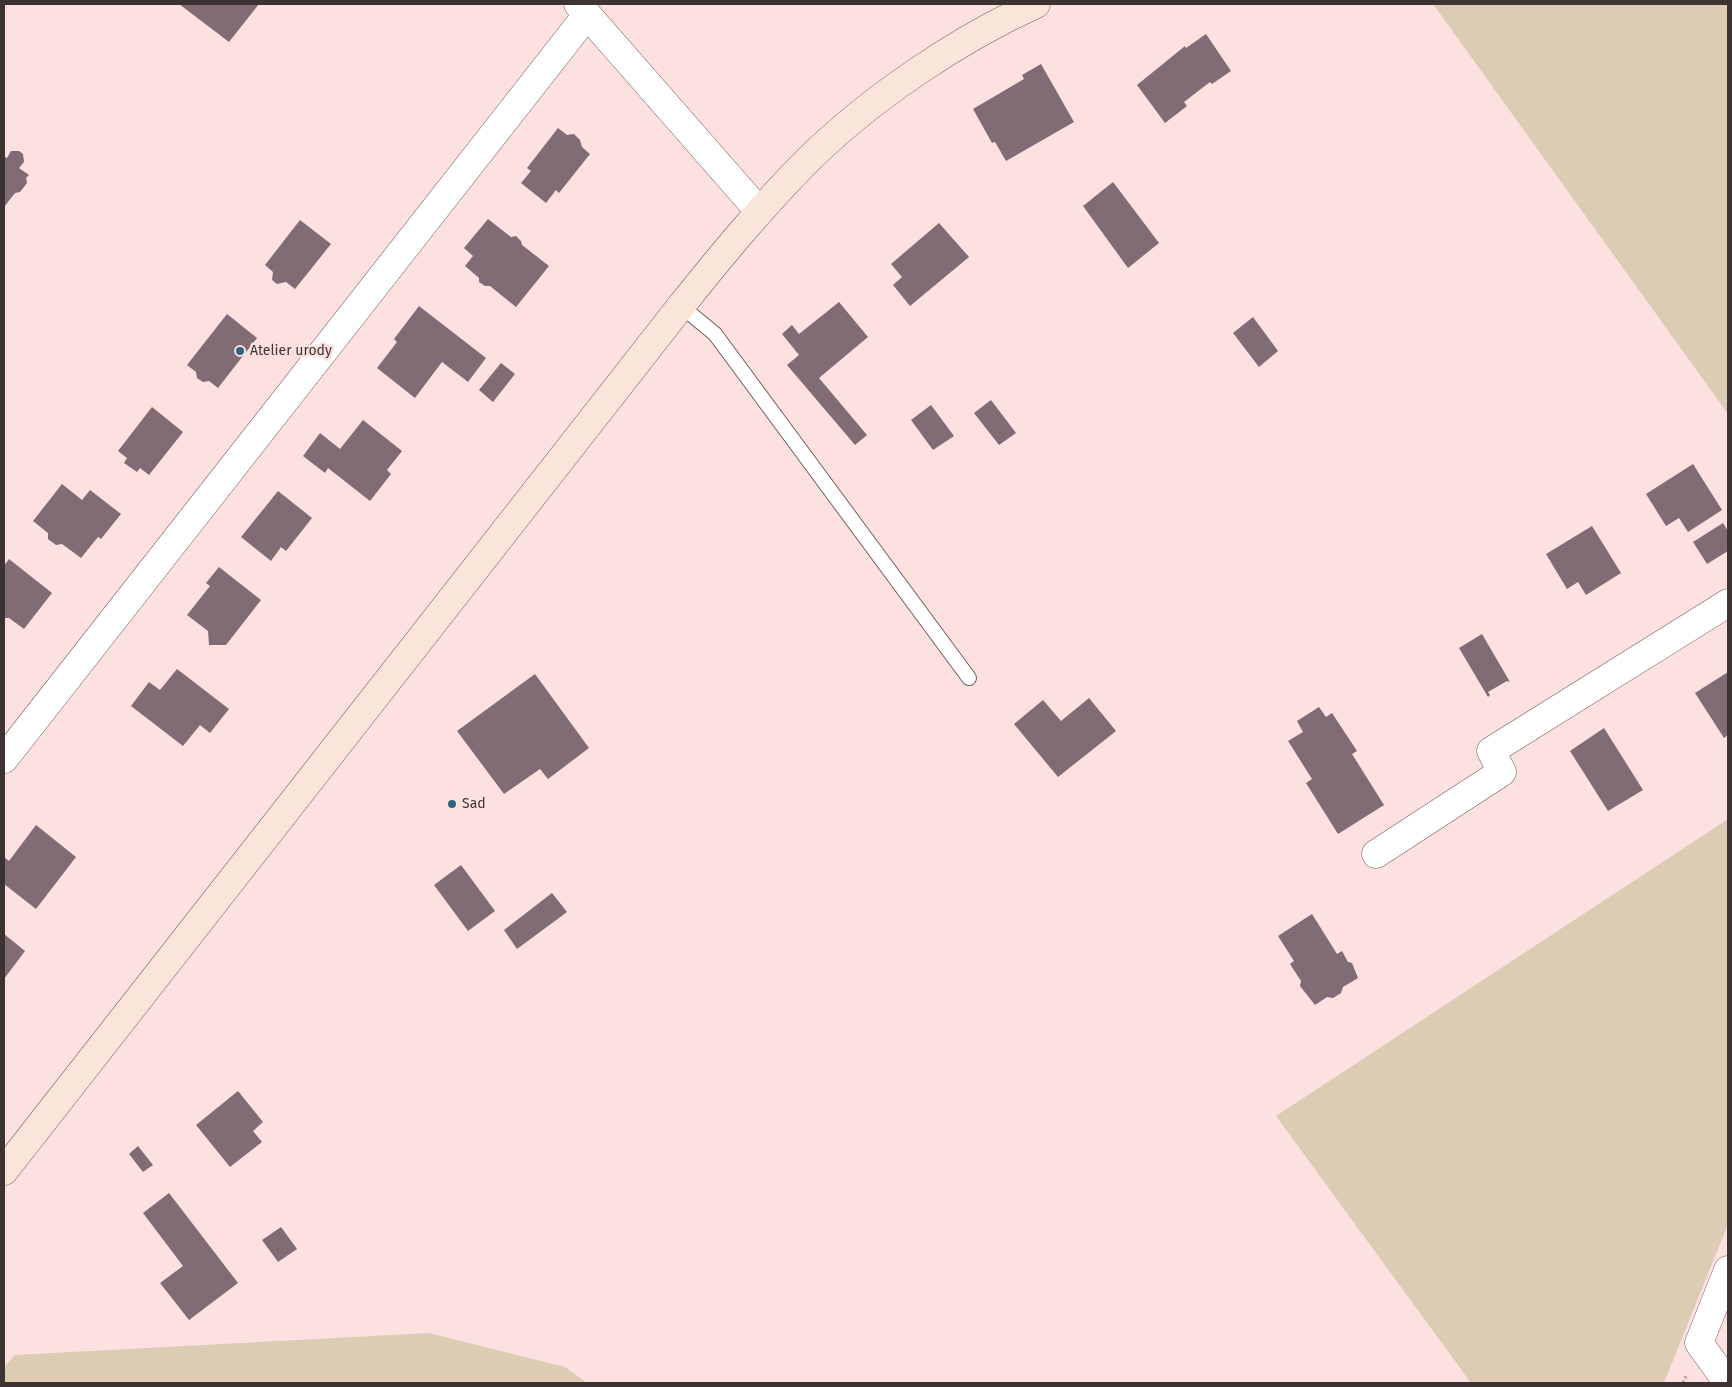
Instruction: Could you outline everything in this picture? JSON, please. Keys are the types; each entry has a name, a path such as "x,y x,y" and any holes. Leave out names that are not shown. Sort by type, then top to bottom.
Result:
{"street":[{"path":"4,1170 681,306 759,211 809,159 859,116 924,67 1005,18 1036,4"},
{"path":"4,759 582,9 759,211"},
{"path":"1376,854 1502,772 1491,751 1728,603"},
{"path":"1728,1270 1699,1343 1728,1383"}],"lane":[{"path":"681,306 715,334 969,678"}],"shaded area":[{"path":"1433,4 1728,4 1728,414"},
{"path":"1728,819 1728,1224 1664,1383 1471,1383 1276,1116"},
{"path":"429,1333 565,1367 587,1383 4,1383 4,1367 15,1355"}],"building":[{"path":"179,4 259,4 229,42"},
{"path":"1206,34 1231,71 1212,84 1210,82 1184,102 1187,106 1165,123 1137,85 1185,46 1186,48"},
{"path":"1041,64 1074,122 1006,161 995,142 992,143 973,109 1024,79 1022,75"},
{"path":"558,128 567,135 574,134 580,140 582,147 590,154 559,193 556,190 546,203 521,183 531,171 527,168"},
{"path":"11,151 19,151 23,154 24,162 19,168 29,175 26,178 27,183 20,192 15,193 4,207 4,156 7,158"},
{"path":"1113,182 1159,243 1128,268 1083,206"},
{"path":"488,219 511,237 516,236 522,245 549,266 516,307 490,286 485,286 479,282 479,278 465,266 473,256 464,248"},
{"path":"300,220 331,244 295,289 286,282 277,284 272,280 273,272 265,265"},
{"path":"939,223 969,257 910,306 893,285 902,277 891,264"},
{"path":"839,302 868,337 819,378 867,435 855,445 787,365 799,355 782,334 792,325 799,334"},
{"path":"419,306 486,358 468,382 442,362 415,398 377,368 397,342 394,339"},
{"path":"227,314 257,338 218,388 209,381 203,382 197,378 196,372 187,365"},
{"path":"1253,317 1278,351 1259,367 1233,333"},
{"path":"501,363 515,374 493,402 479,390"},
{"path":"991,400 1016,433 999,445 974,413"},
{"path":"931,405 954,436 933,450 911,420"},
{"path":"152,407 183,432 149,475 140,468 137,472 124,463 127,458 118,451"},
{"path":"363,420 402,451 387,470 391,474 370,501 328,468 325,473 303,456 320,433 340,449"},
{"path":"1693,464 1722,510 1688,532 1679,518 1666,526 1646,494"},
{"path":"62,484 82,500 90,490 121,514 101,539 98,537 81,558 62,544 56,545 48,539 48,533 33,521"},
{"path":"278,491 312,518 286,551 281,547 271,561 241,537"},
{"path":"1723,523 1728,531 1728,551 1707,564 1693,542"},
{"path":"1592,526 1621,573 1586,595 1578,582 1567,589 1546,554"},
{"path":"9,559 52,593 24,629 9,618 4,618 4,566"},
{"path":"219,567 261,600 226,645 209,645 208,631 187,615 210,586 206,583"},
{"path":"1482,634 1510,682 1507,681 1488,692 1490,695 1488,697 1459,648"},
{"path":"177,669 229,709 210,733 200,725 183,746 131,706 149,682 160,690"},
{"path":"1728,672 1728,735 1724,738 1695,693"},
{"path":"535,674 589,748 548,779 540,769 504,794 457,731"},
{"path":"1089,698 1116,731 1058,777 1014,724 1043,700 1061,721"},
{"path":"1319,707 1326,717 1332,713 1357,751 1352,754 1384,805 1338,834 1306,783 1312,779 1288,741 1303,732 1297,721"},
{"path":"1604,728 1643,790 1608,811 1570,751"},
{"path":"36,825 76,857 36,909 4,884 4,857 9,861"},
{"path":"461,865 495,911 468,931 434,885"},
{"path":"552,893 567,912 517,949 504,930"},
{"path":"1312,914 1337,954 1342,951 1348,962 1352,963 1358,978 1343,987 1341,993 1333,998 1327,997 1315,1005 1300,986 1301,981 1290,964 1294,961 1278,936"},
{"path":"4,934 25,951 4,979"},
{"path":"238,1091 263,1122 253,1131 262,1142 230,1167 196,1125"},
{"path":"138,1146 153,1165 143,1172 129,1154"},
{"path":"169,1193 238,1283 189,1320 160,1283 183,1266 143,1213"},
{"path":"281,1227 297,1249 278,1262 262,1240"}],"place":[{"name":"Atelier urody","path":"240,351"},
{"name":"Sad","path":"452,804"}]}
